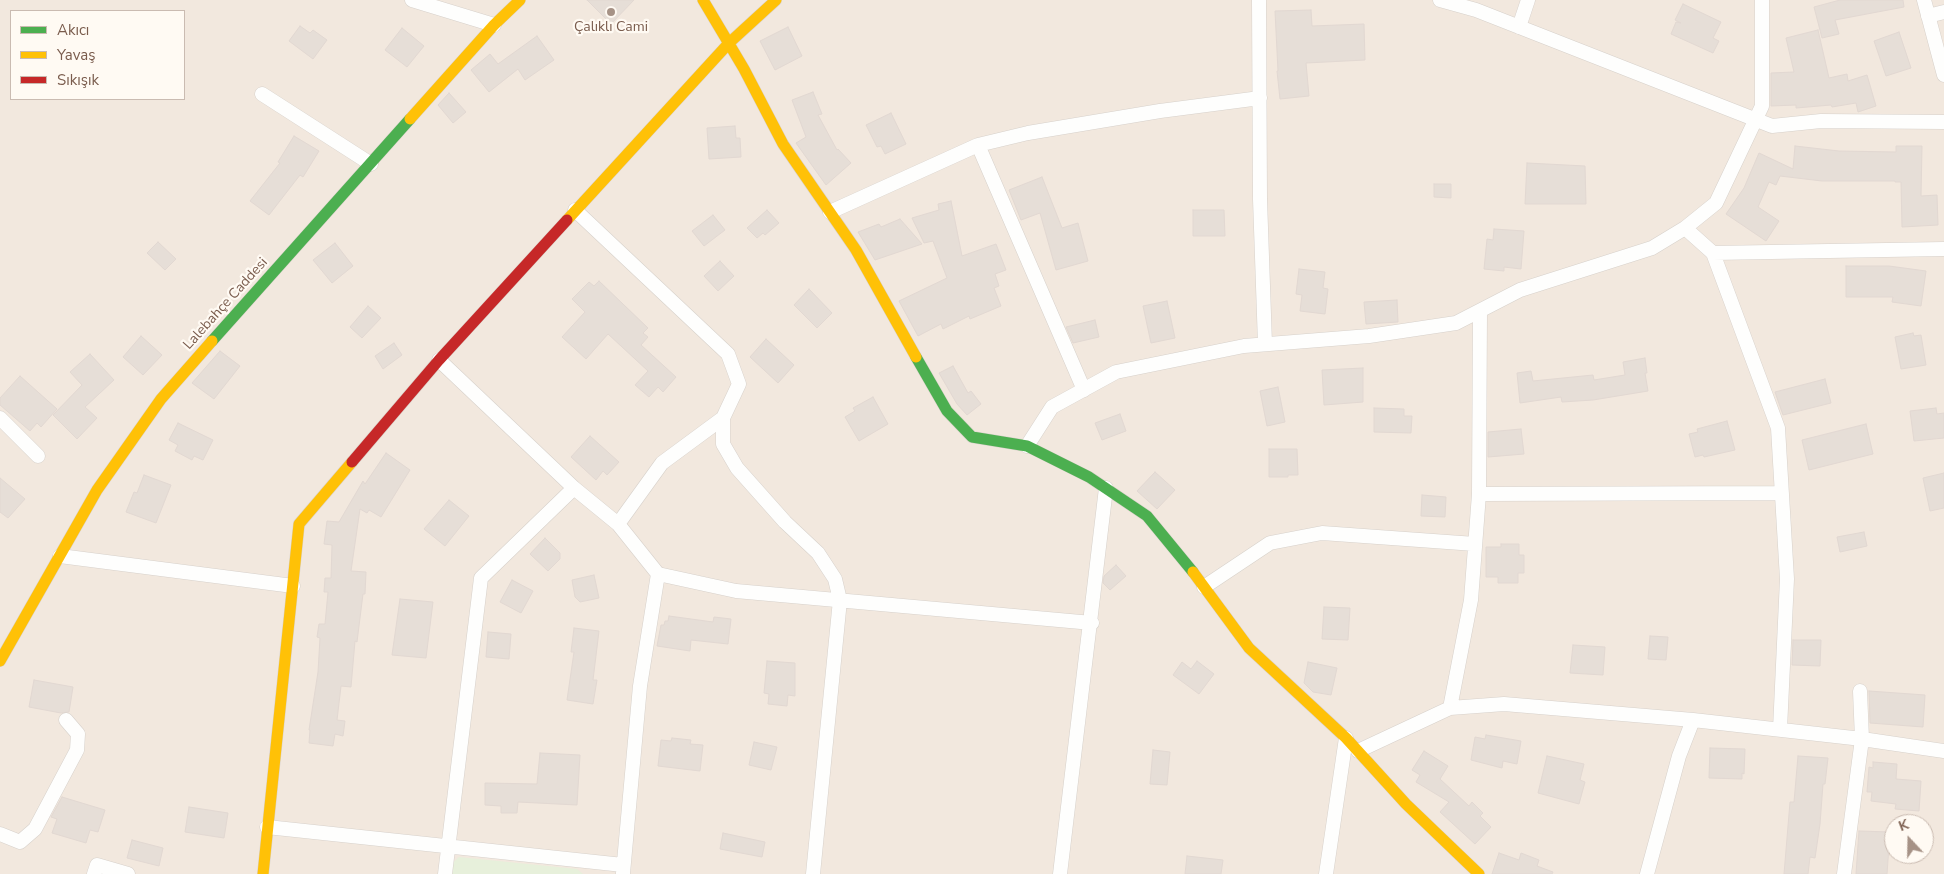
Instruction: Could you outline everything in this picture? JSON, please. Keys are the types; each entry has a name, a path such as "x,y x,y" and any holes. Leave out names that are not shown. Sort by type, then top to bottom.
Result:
{"street":[{"path":"412,0 494,25"},
{"name":"Lalebahçe Caddesi","path":"0,661 97,490 162,399 494,25 520,0"},
{"path":"703,0 729,42 783,144 856,250 947,411 972,437 1027,446 1089,477 1147,516 1204,586 1249,648 1346,738 1406,804 1479,874"},
{"path":"263,874 266,827 299,524 439,360 729,42 776,0"},
{"path":"1259,0 1260,199 1265,344"},
{"path":"1440,0 1476,10 1772,126 1821,121 1944,122"},
{"path":"1519,27 1528,0"},
{"path":"1027,446 1052,407 1116,372 1244,346 1369,336 1456,324 1520,290 1652,248 1685,228 1716,203 1762,106 1762,0"},
{"path":"1924,0 1944,75"},
{"path":"1928,16 1944,12"},
{"path":"262,94 371,164"},
{"path":"830,212 978,145 1028,133 1160,111 1260,98"},
{"path":"978,145 1084,390"},
{"path":"576,210 728,354 739,384 723,418 723,444 737,468 785,522 818,553 835,578 840,600 813,874"},
{"path":"1685,228 1713,252 1778,428 1787,579 1780,729"},
{"path":"1713,252 1944,249"},
{"path":"1450,708 1471,600 1479,494 1480,311"},
{"path":"439,360 574,488 618,524 658,574 736,591 1092,622"},
{"path":"0,418 38,456"},
{"path":"618,524 662,463 723,418"},
{"path":"445,874 481,578 574,488"},
{"path":"1060,874 1092,622 1106,488"},
{"path":"1479,494 1782,493"},
{"path":"1204,586 1270,543 1322,533 1475,544"},
{"path":"60,556 293,586"},
{"path":"266,827 448,846 623,870 640,686 658,574"},
{"path":"1844,874 1862,739 1860,691"},
{"path":"1358,751 1450,708 1504,704 1780,729 1944,751"},
{"path":"0,834 20,842 35,829 77,750 78,734 66,720"},
{"path":"1647,874 1679,756 1693,720"},
{"path":"1326,874 1346,738"},
{"path":"94,874 96,865 128,874"}],"shaded area":[{"path":"0,0 1944,0 1944,874 0,874"}],"green space":[{"path":"459,857 577,869 583,874 447,874 448,867"}],"building":[{"name":"Çalıklı Cami","path":"587,0 634,0 611,24"},
{"path":"1840,0 1903,0 1904,7 1835,20 1839,34 1822,38 1814,7"},
{"path":"1683,4 1721,22 1713,38 1719,41 1713,53 1671,34 1676,22 1681,23 1675,20"},
{"path":"1311,10 1312,26 1364,24 1365,60 1306,63 1309,96 1280,99 1275,11"},
{"path":"300,26 310,33 313,30 327,40 313,59 289,41"},
{"path":"788,27 802,56 775,70 760,41"},
{"path":"402,28 424,46 407,67 385,50"},
{"path":"1818,30 1829,78 1847,74 1848,81 1867,75 1876,106 1858,112 1856,103 1832,107 1831,105 1796,108 1796,105 1771,106 1771,73 1794,72 1786,38"},
{"path":"1899,32 1911,68 1886,76 1874,41"},
{"path":"537,36 554,60 525,80 518,69 489,92 471,70 490,54 498,64"},
{"path":"813,92 822,114 818,115 837,150 851,163 826,185 796,143 806,137 792,100"},
{"path":"449,93 466,112 453,123 438,105"},
{"path":"891,113 906,144 885,154 881,146 877,147 866,125"},
{"path":"735,126 736,138 740,138 741,157 709,159 707,128"},
{"path":"294,136 319,151 303,177 300,175 269,215 250,201 280,163 278,162"},
{"path":"1795,146 1839,151 1896,152 1896,146 1922,146 1921,196 1937,195 1938,225 1902,227 1901,182 1822,181 1780,176 1776,185 1769,182 1758,207 1779,221 1766,241 1726,214 1744,188 1759,153 1793,169"},
{"path":"1527,163 1585,166 1586,204 1525,204"},
{"path":"1042,177 1062,228 1078,223 1088,261 1056,270 1040,213 1021,220 1009,190"},
{"path":"1434,184 1451,184 1451,198 1434,197"},
{"path":"951,201 962,256 996,244 1006,270 995,274 999,286 994,288 1001,306 970,319 969,316 943,329 941,324 918,336 899,301 947,278 933,241 924,243 912,218 939,210 938,204"},
{"path":"767,210 779,223 765,235 763,233 757,238 747,228"},
{"path":"1193,210 1224,210 1225,236 1193,236"},
{"path":"713,215 725,230 704,246 692,231"},
{"path":"900,219 922,244 875,260 858,232 879,224 881,227"},
{"path":"1494,229 1524,231 1521,269 1504,267 1504,271 1484,269 1487,239 1493,240"},
{"path":"158,242 176,259 165,270 147,253"},
{"path":"335,243 353,266 332,283 313,260"},
{"path":"720,261 734,276 718,291 704,276"},
{"path":"1846,266 1889,266 1926,271 1921,306 1892,302 1893,297 1846,297"},
{"path":"1299,269 1325,272 1323,288 1328,289 1325,314 1300,311 1302,295 1296,294"},
{"path":"599,281 648,328 643,333 648,337 641,345 676,377 663,392 658,387 649,397 635,385 648,371 608,334 586,359 562,337 585,312 572,299 589,282 594,286"},
{"path":"809,289 832,313 817,328 794,305"},
{"path":"1397,300 1398,322 1366,324 1364,302"},
{"path":"1167,301 1175,338 1151,343 1143,306"},
{"path":"368,306 381,318 362,338 350,327"},
{"path":"1095,320 1099,337 1073,343 1066,327"},
{"path":"1913,333 1914,336 1921,335 1926,365 1901,369 1895,337"},
{"path":"141,336 162,355 143,375 123,357"},
{"path":"766,339 794,365 778,383 750,357"},
{"path":"394,343 402,355 383,369 375,356"},
{"path":"220,351 240,366 214,399 192,383"},
{"path":"90,354 114,380 85,407 97,418 77,439 53,415 82,385 70,372"},
{"path":"1645,358 1648,391 1593,400 1562,402 1561,397 1520,403 1517,373 1531,371 1533,381 1593,375 1594,380 1625,375 1623,362"},
{"path":"953,366 968,393 971,391 981,404 967,415 957,404 939,373"},
{"path":"1363,368 1363,402 1324,405 1322,370"},
{"path":"20,376 57,409 41,427 37,423 30,431 0,405 0,398"},
{"path":"1825,379 1831,403 1783,415 1775,392"},
{"path":"1278,387 1285,422 1267,426 1260,391"},
{"path":"873,397 888,424 859,441 845,417 855,411 853,408"},
{"path":"1374,408 1404,409 1404,416 1412,416 1411,433 1374,432"},
{"path":"1936,408 1937,414 1944,413 1944,438 1914,441 1910,411"},
{"path":"1120,414 1126,431 1102,440 1095,423"},
{"path":"1727,421 1735,450 1704,457 1703,455 1695,457 1689,434 1698,432 1697,429"},
{"path":"178,423 213,440 203,460 194,456 192,460 175,451 178,445 169,440"},
{"path":"1866,424 1873,454 1809,470 1802,440"},
{"path":"1521,429 1524,454 1488,457 1488,432"},
{"path":"590,436 619,462 607,475 603,471 596,480 571,457"},
{"path":"1269,449 1297,449 1298,475 1269,477"},
{"path":"386,453 410,470 381,517 369,510 367,513 360,509 351,571 366,572 365,594 363,594 357,642 355,641 351,687 341,686 337,720 345,721 343,736 335,734 333,746 309,743 309,730 318,672 320,638 317,637 319,624 325,624 328,592 324,592 325,578 331,578 332,545 324,544 327,521 339,522 363,481 365,484"},
{"path":"1155,472 1175,490 1157,509 1137,491"},
{"path":"1944,473 1944,508 1930,511 1923,478"},
{"path":"144,475 171,485 156,523 126,512 134,492 137,493"},
{"path":"0,478 25,499 8,518 0,512"},
{"path":"1422,495 1446,497 1445,517 1421,516"},
{"path":"449,500 469,516 445,546 424,529"},
{"path":"1864,532 1867,546 1840,552 1837,537"},
{"path":"545,538 560,553 560,559 548,571 530,554"},
{"path":"1501,544 1519,544 1519,555 1524,555 1524,573 1518,573 1518,583 1498,583 1498,577 1486,577 1486,547 1501,547"},
{"path":"1116,565 1126,576 1110,590 1103,583 1104,576"},
{"path":"594,575 599,598 580,602 575,597 572,580"},
{"path":"512,580 533,591 521,613 500,602"},
{"path":"400,599 433,602 426,658 392,655"},
{"path":"1324,607 1350,608 1348,640 1322,639"},
{"path":"669,616 713,622 714,617 731,619 728,644 691,640 690,651 657,646 661,625 668,621"},
{"path":"574,628 599,631 593,680 597,680 593,704 567,700 574,652 571,652"},
{"path":"488,632 511,634 509,659 486,657"},
{"path":"1650,636 1668,637 1666,660 1648,659"},
{"path":"1793,640 1821,640 1820,666 1792,665"},
{"path":"1573,645 1605,647 1603,675 1570,673"},
{"path":"767,661 795,663 795,696 788,695 787,706 768,704 769,694 764,693"},
{"path":"1197,661 1214,674 1199,694 1173,675 1182,662 1191,669"},
{"path":"1308,662 1337,668 1331,695 1313,692 1304,683"},
{"path":"34,680 73,687 69,712 61,713 29,707"},
{"path":"1869,691 1925,695 1923,727 1870,723"},
{"path":"1486,735 1521,741 1517,764 1503,761 1502,768 1471,760 1475,737 1485,739"},
{"path":"672,738 691,740 690,744 703,745 700,771 658,766 661,740 671,741"},
{"path":"754,742 777,747 771,770 749,765"},
{"path":"1710,748 1745,749 1742,779 1709,778"},
{"path":"1153,750 1170,752 1167,785 1150,784"},
{"path":"1424,751 1448,766 1440,779 1469,806 1472,802 1483,813 1480,816 1491,827 1475,844 1440,812 1449,802 1416,782 1420,775 1412,770"},
{"path":"540,753 580,755 577,805 518,802 517,813 501,813 501,806 485,805 485,783 537,784"},
{"path":"1547,756 1584,764 1580,780 1585,782 1579,804 1538,793"},
{"path":"1798,756 1828,758 1825,784 1823,784 1815,858 1810,857 1808,874 1784,874 1790,802 1794,802"},
{"path":"1873,762 1897,764 1896,779 1921,781 1919,811 1895,809 1896,804 1871,801 1872,792 1867,792 1869,767 1873,768"},
{"path":"62,797 105,810 98,832 90,830 86,843 52,833 57,819 51,817"},
{"path":"189,807 228,813 224,838 185,832"},
{"path":"1859,831 1884,832 1884,864 1888,864 1887,874 1856,874"},
{"path":"723,833 765,842 762,857 720,849"},
{"path":"132,840 163,848 159,866 127,858"},
{"path":"1499,853 1519,860 1521,853 1539,860 1537,866 1553,872 1552,874 1492,874"},
{"path":"1187,856 1223,860 1221,874 1185,874"}],"traffic: fast":[{"path":"212,341 410,119"},
{"path":"916,357 947,411 972,437 1027,446 1089,477 1147,516 1193,572"}],"traffic: slow":[{"path":"410,119 494,25 520,0"},
{"path":"703,0 744,69 783,144 856,250 916,357"},
{"path":"567,220 729,43 776,0"},
{"path":"0,661 97,490 161,399 212,341"},
{"path":"263,874 299,524 352,462"},
{"path":"1193,572 1249,648 1346,738 1406,804 1479,874"}],"traffic: jam":[{"path":"352,462 439,360 567,220"}],"place":[{"name":"Çalıklı Cami","path":"611,12"}]}
